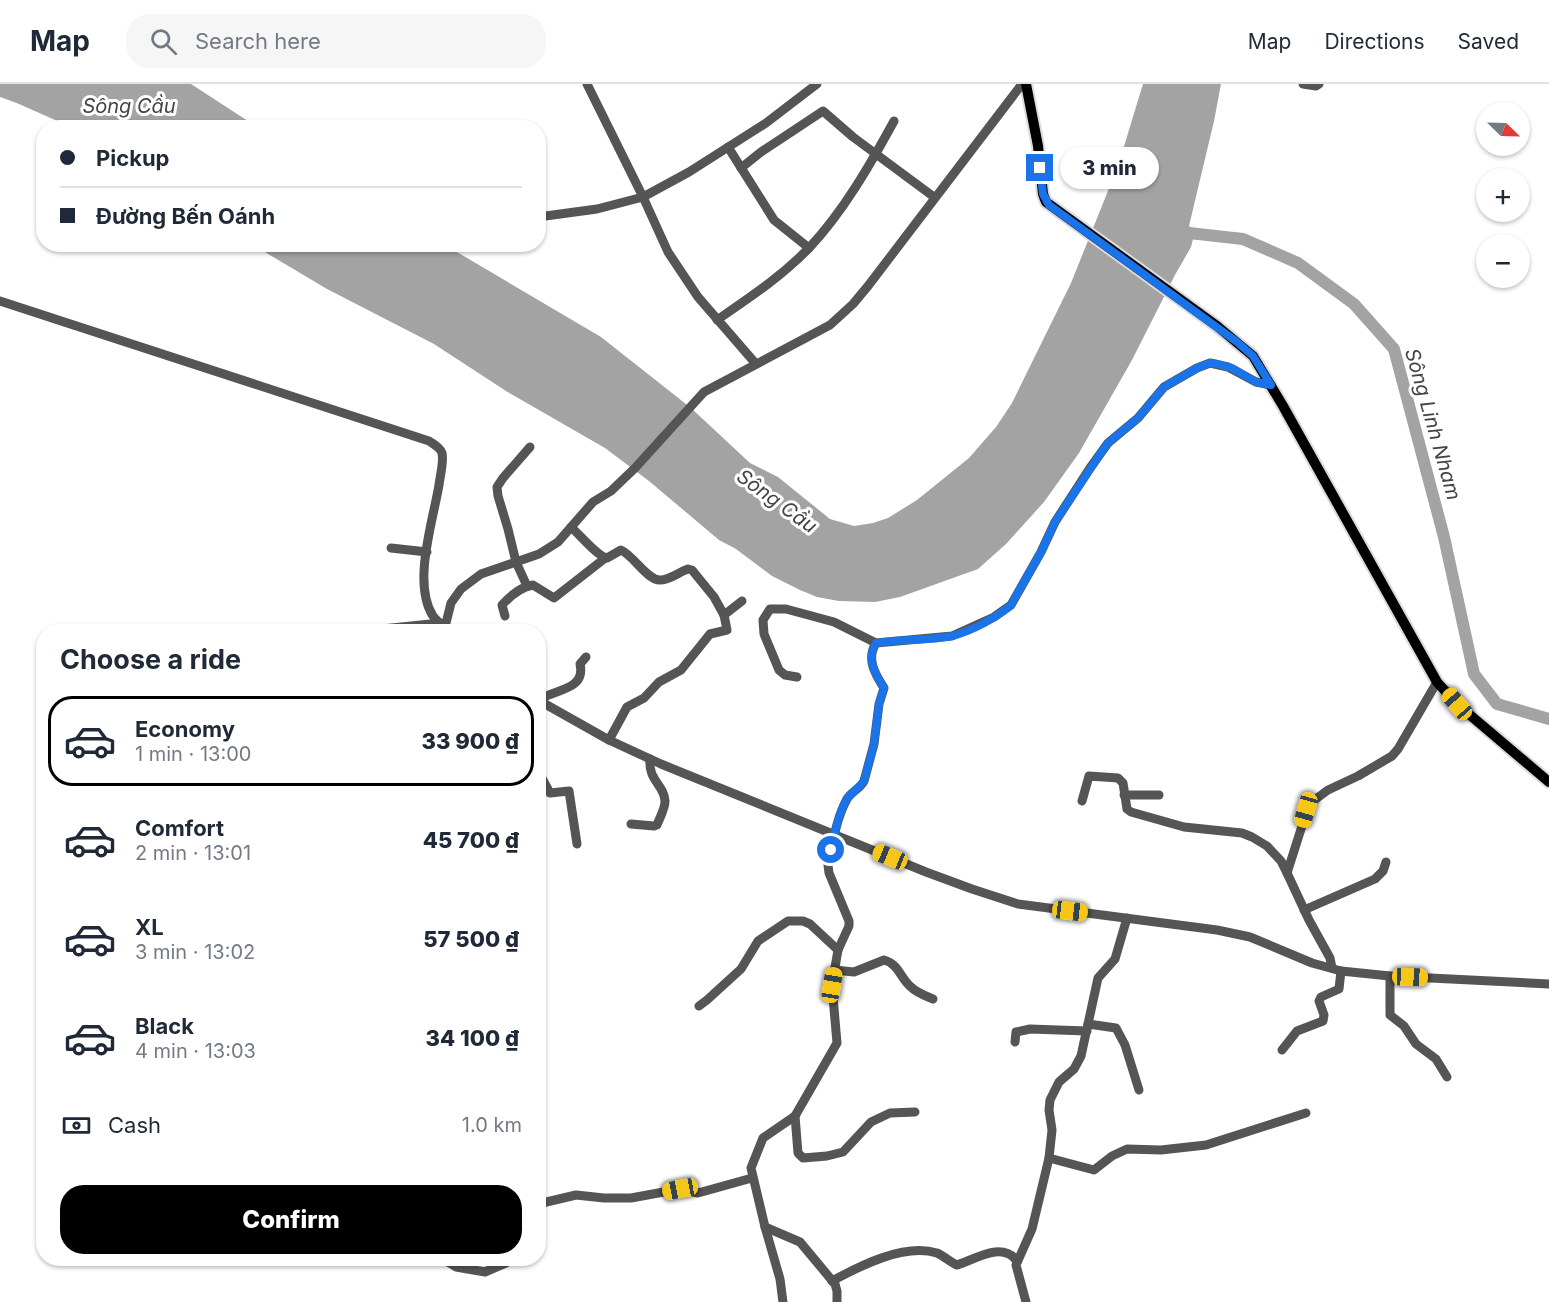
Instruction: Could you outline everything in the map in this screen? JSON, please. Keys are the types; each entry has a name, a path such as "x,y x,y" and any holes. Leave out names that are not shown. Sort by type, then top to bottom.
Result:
{"main road":[{"path":"1024,84 1038,146 1043,194 1049,205 1217,326 1253,356 1437,682 1457,704 1549,782"}],"street":[{"path":"587,84 668,252 698,297 756,364"},
{"path":"546,216 597,209 643,197 728,147 783,111 817,84"},
{"path":"445,624 451,603 460,589 481,574 548,549 558,542 593,502 611,491 635,468 704,392 830,325 843,313 868,286 934,197 1024,84"},
{"path":"1303,84 1316,86 1319,84"},
{"path":"741,168 823,111 853,137 934,197"},
{"path":"717,320 770,284 809,248 852,192 894,121"},
{"path":"728,147 774,220 809,248"},
{"path":"0,301 429,441 439,448 442,456 427,552 425,592 434,616 441,624"},
{"path":"797,677 784,675 779,670 764,634 763,620 770,609 786,609 834,622 876,643 952,636 981,624 1011,605 1055,522 1108,443 1138,418 1164,387 1210,363 1228,367 1256,382 1271,385"},
{"path":"527,586 516,562 497,487 530,447"},
{"path":"571,527 604,559"},
{"path":"390,548 427,552"},
{"path":"504,616 502,605 513,594 527,586 533,585 554,598 604,559 621,550 633,557 650,575 659,580 688,569 692,570 714,597 724,615 727,630 710,634 681,670 659,682 644,698 627,707 609,740"},
{"path":"724,615 742,602"},
{"path":"783,1302 780,1279 752,1178 752,1163 763,1138 795,1116 837,1041 832,998 834,969 837,950 849,926 849,921 829,873 828,865 838,819 847,800 864,781 874,744 879,704 884,688 874,671 872,650 876,643"},
{"path":"546,696 571,686 580,679 582,673 580,664 586,657"},
{"path":"1287,873 1309,804 1328,790 1392,756 1437,682"},
{"path":"546,707 650,759 963,886 1018,904 1216,930 1250,937 1312,963 1336,969 1390,976 1549,984"},
{"path":"632,824 657,825 664,807 665,800 662,791 649,770 650,759"},
{"path":"1082,801 1088,778 1091,775 1118,778 1123,783 1127,809 1131,812 1184,827 1242,833 1267,846 1281,861 1336,969 1339,989 1321,997 1319,1001 1324,1014 1323,1021 1297,1031 1282,1050"},
{"path":"546,786 550,793 568,790 577,844"},
{"path":"1124,795 1159,795"},
{"path":"1304,910 1375,879 1383,871 1386,862"},
{"path":"1026,1302 1016,1265 1032,1229 1049,1158 1052,1130 1050,1100 1059,1082 1078,1064 1098,978 1115,959 1127,918"},
{"path":"699,1006 741,969 758,941 789,921 803,921 810,924 837,950"},
{"path":"834,969 855,972 884,960 889,961 896,966 913,989 933,999"},
{"path":"1390,976 1390,1015 1404,1026 1416,1044 1436,1059 1447,1077"},
{"path":"1015,1042 1016,1032 1030,1029 1116,1028 1125,1045 1139,1090"},
{"path":"795,1116 798,1153 804,1158 843,1152 862,1130 876,1119 890,1113 915,1112"},
{"path":"1049,1158 1094,1170 1112,1156 1127,1149 1161,1150 1206,1144 1306,1113"},
{"path":"546,1202 576,1195 631,1198 680,1189 698,1193 752,1178"},
{"path":"765,1227 800,1242 837,1287 837,1302"},
{"path":"832,1281 883,1257 908,1253 936,1253 957,1265 986,1253 998,1252 1012,1256 1017,1261"},
{"path":"454,1266 484,1272 499,1266"}],"water":[{"name":"Sông Cầu","path":"0,84 191,84 246,120 56,120 0,97"},
{"name":"Sông Cầu","path":"1143,84 1221,84 1189,226 1195,231 1191,247 1132,360 1079,453 1044,502 1006,544 978,569 900,597 875,602 839,601 817,597 772,576 736,549 719,540 649,481 605,448 506,391 434,344 327,289 265,252 457,252 601,337 691,408 750,463 778,477 830,519 854,526 888,518 917,500 969,458 996,427 1012,403 1071,283 1118,166"}],"waterway":[{"name":"Sông Linh Nham","path":"1180,232 1243,239 1298,263 1354,304 1394,349 1444,537 1474,674 1497,704 1549,719"}],"route":[{"path":"831,850 838,819 849,795 864,781 876,739 879,704 884,688 874,671 872,650 876,643 952,636 981,624 1011,605 1055,522 1103,450 1138,418 1164,387 1210,363 1228,367 1259,384 1271,385 1253,356 1237,342 1049,205 1043,194 1040,168"}]}
